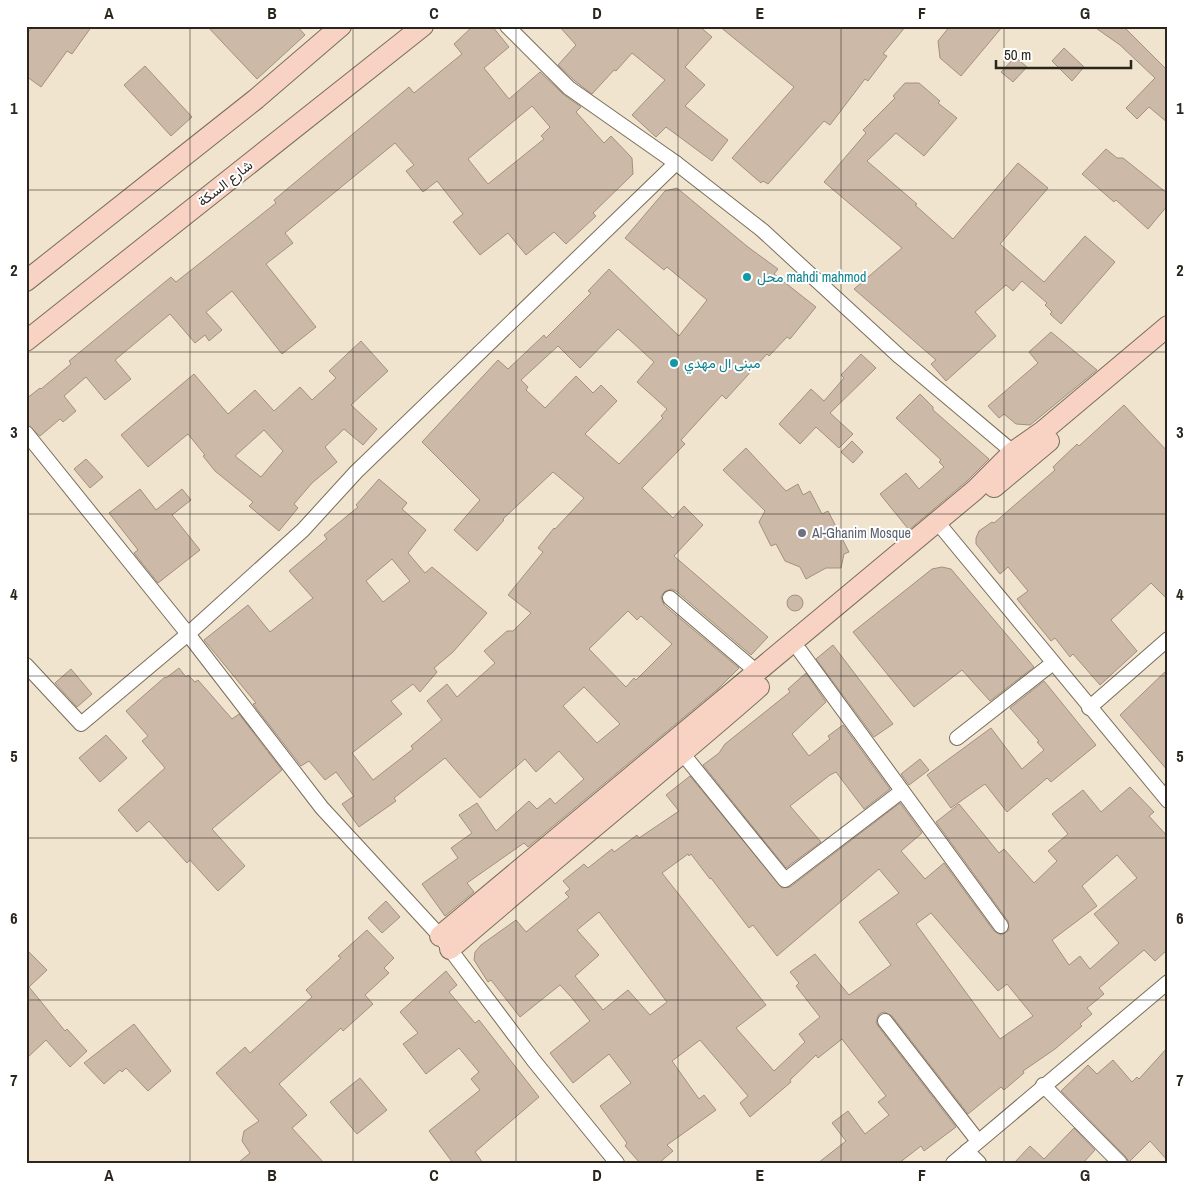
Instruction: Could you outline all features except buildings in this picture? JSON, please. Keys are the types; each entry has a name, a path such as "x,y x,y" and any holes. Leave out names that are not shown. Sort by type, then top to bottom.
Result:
{"street":[{"path":"26,281 256,100 341,26"},
{"name":"شارع السكة","path":"26,341 423,26"},
{"path":"507,26 569,88 676,163 762,230 900,357 1018,457"},
{"path":"26,665 80,724 188,634 303,530 356,472 676,163"},
{"path":"445,943 542,869 683,754 943,529 1043,431 1168,326"},
{"path":"445,943 757,672 974,490 1168,342"},
{"path":"26,433 45,454 188,634 322,808 445,943 534,1061 617,1163"},
{"path":"943,529 1089,708 1168,801"},
{"path":"670,598 757,672"},
{"path":"1089,708 1168,639"},
{"path":"800,651 1001,926"},
{"path":"957,738 1053,663"},
{"path":"683,754 785,880 902,791"},
{"path":"953,1163 1043,1085 1168,982"},
{"path":"885,1021 978,1141"},
{"path":"1043,1085 1120,1163"},
{"path":"967,1151 979,1163"}],"place":[{"name":"محل mahdi mahmod","path":"747,277"},
{"name":"مبنى ال مهدي","path":"674,363"},
{"name":"Al-Ghanim Mosque","path":"802,533"}]}
